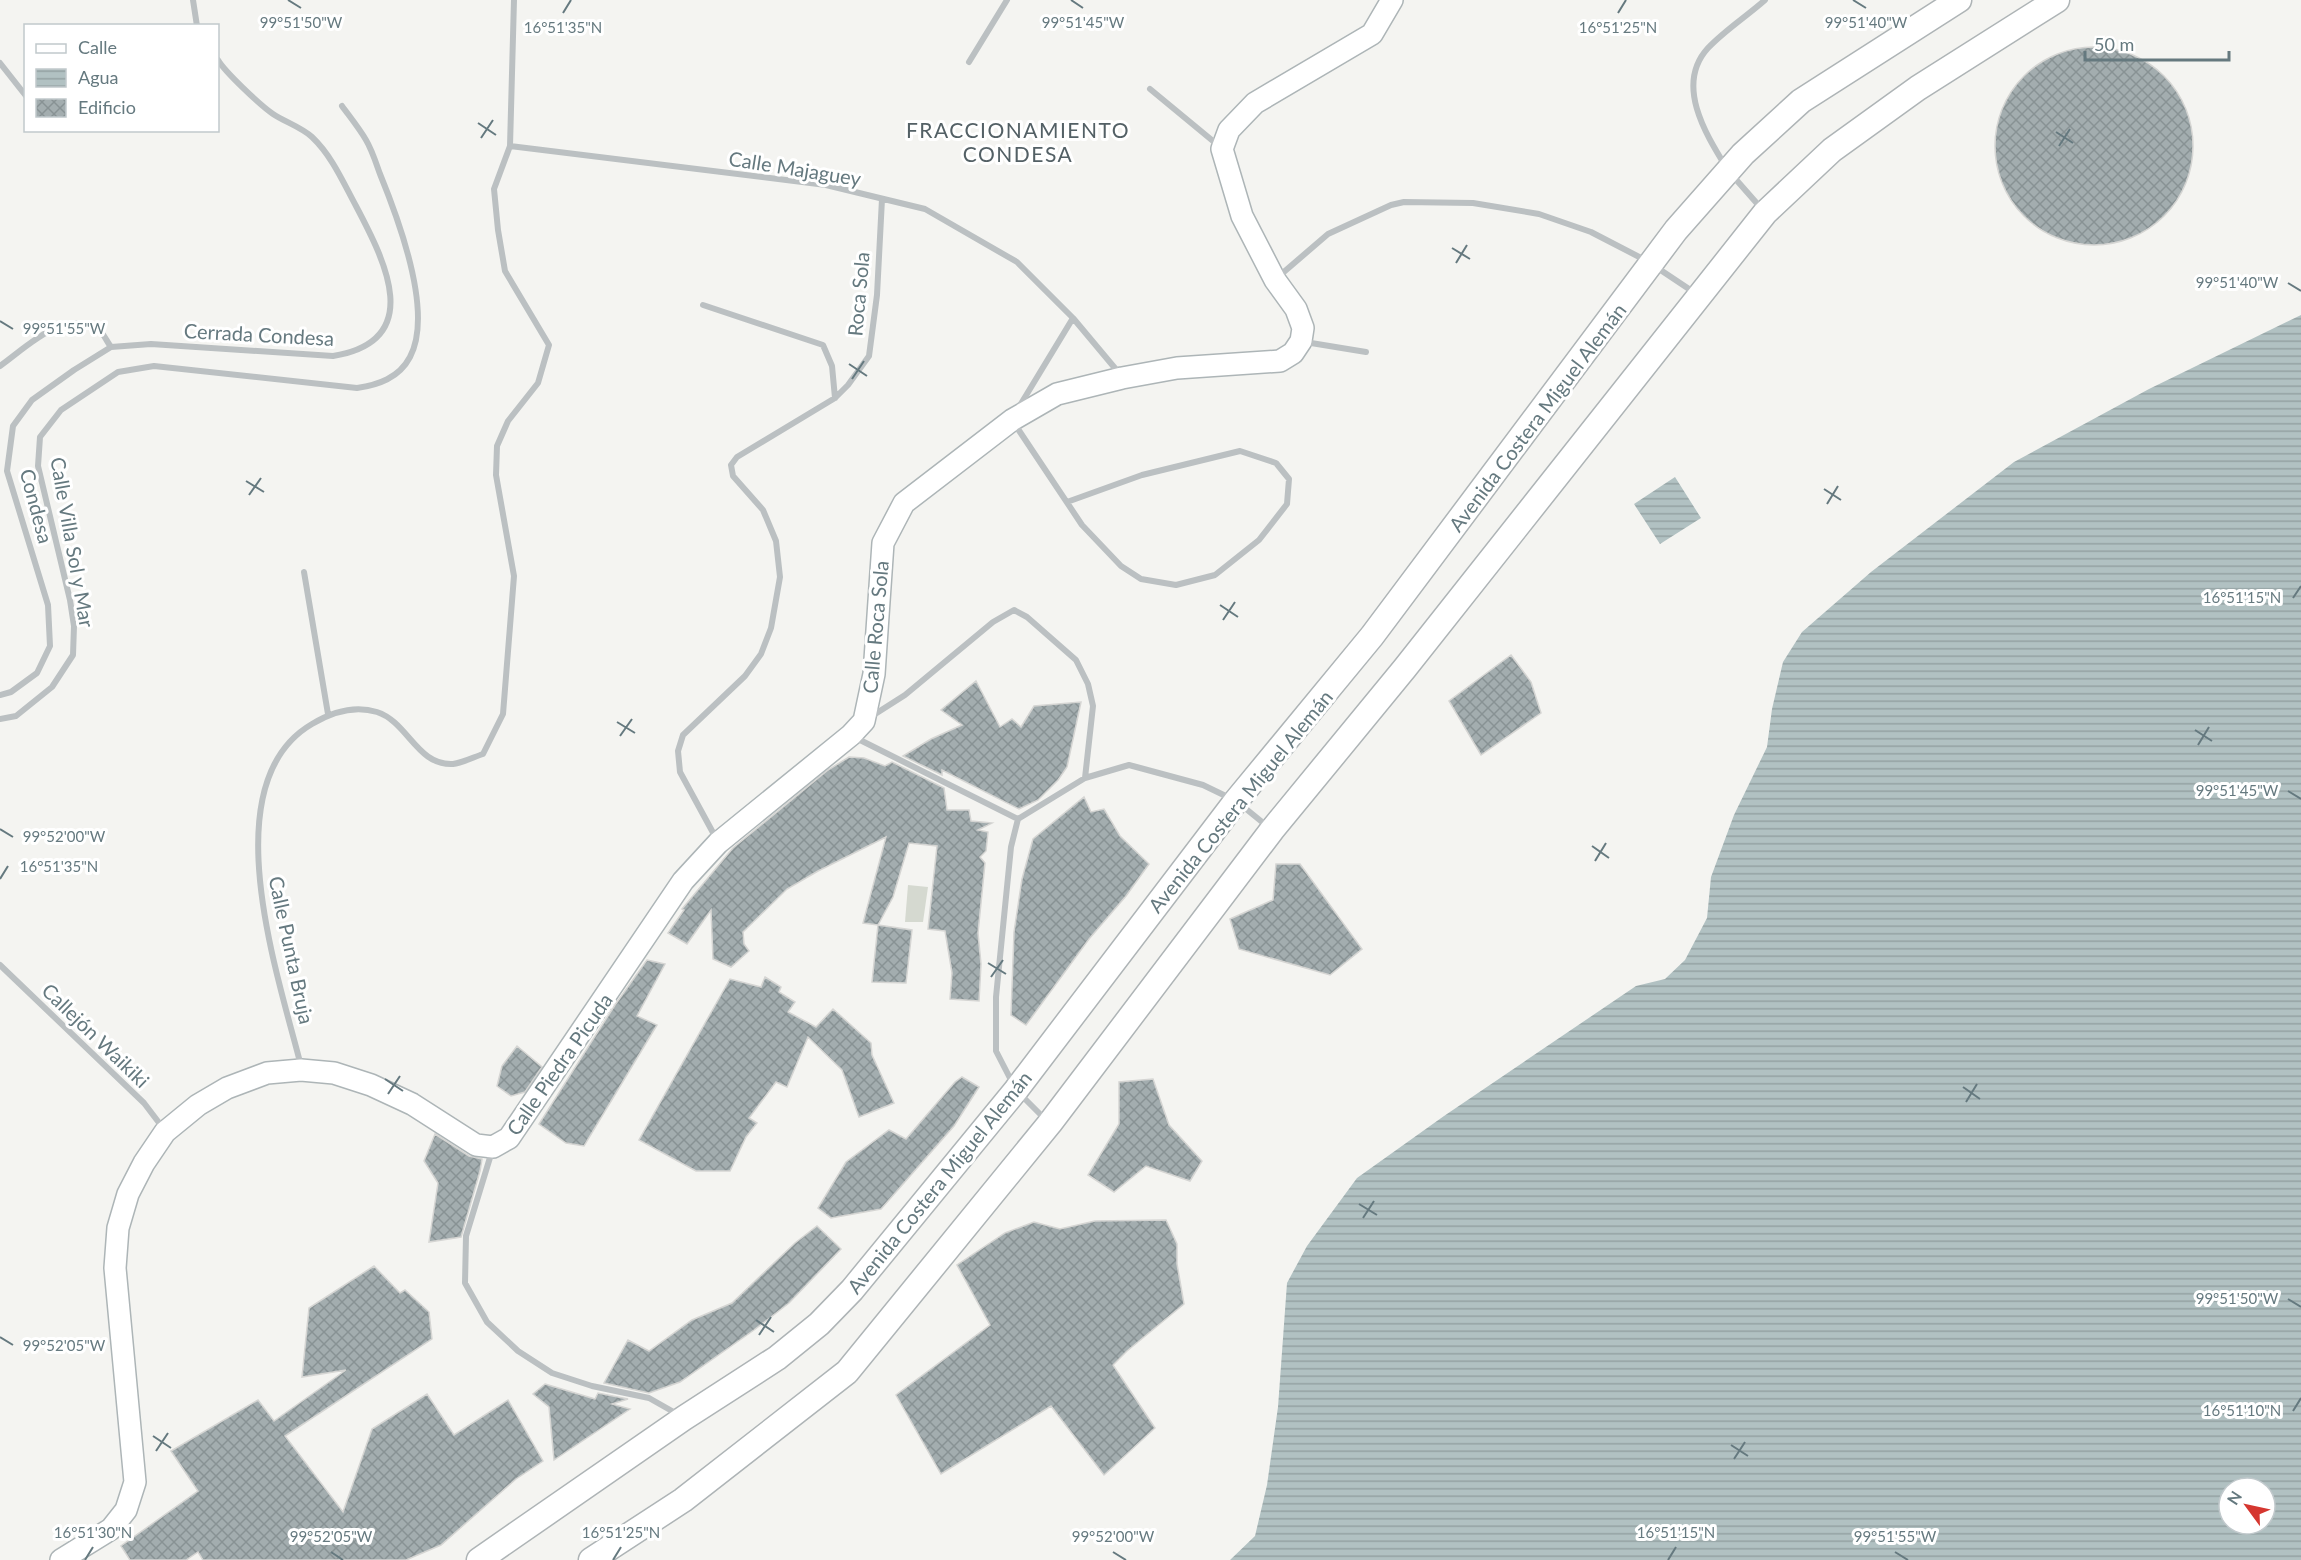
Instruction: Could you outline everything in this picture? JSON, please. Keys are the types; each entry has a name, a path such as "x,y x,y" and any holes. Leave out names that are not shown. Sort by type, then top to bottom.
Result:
{"main road":[{"path":"1301,341 1303,328 1296,309 1275,280 1242,216 1222,149 1228,130 1256,103 1372,34 1392,0"},
{"name":"Avenida Costera Miguel Alemán","path":"478,1560 684,1418 777,1358 819,1324 852,1290 1016,1090 1236,801 1372,636 1676,230 1743,154 1801,101 1959,0"},
{"path":"591,1560 683,1500 847,1372 1050,1124 1272,830 1405,668 1765,213 1832,150 1918,88 2057,0"},
{"name":"Calle Roca Sola","path":"858,728 874,674 883,543 904,503 1011,420 1058,394 1122,378 1177,368 1280,361 1293,353 1301,341"},
{"name":"Calle Piedra Picuda","path":"493,1147 509,1138 683,881 718,843 858,728"},
{"path":"61,1560 111,1529 126,1510 135,1482 115,1268 118,1228 128,1194 144,1163 165,1132 198,1105 227,1088 267,1073 301,1070 334,1073 371,1085 412,1104 476,1145 493,1147"}],"street":[{"path":"193,0 197,24"},
{"name":"Calle Punta Bruja","path":"301,1070 272,950 259,884 259,808 268,774 285,748 304,728 328,714 354,708 377,712 395,721 425,755 435,762 454,764 483,754 503,714 514,576 496,475 497,446 508,421 538,383 549,345 505,271 498,230 495,189 510,146 514,0"},
{"path":"969,62 1007,0"},
{"path":"1765,0 1710,46 1697,67 1693,84 1699,117 1709,140 1728,171 1765,213"},
{"name":"Cerrada Condesa","path":"111,347 151,345 333,356 354,353 371,343 384,326 392,306 390,287 379,249 330,159 311,136 271,112 219,61"},
{"path":"0,63 24,93"},
{"path":"1150,88 1222,149"},
{"name":"Cerrada Condesa","path":"118,372 154,366 357,388 377,385 395,375 403,366 410,357 418,330 414,277 395,211 367,141 342,106"},
{"name":"Calle Majaguey","path":"510,146 826,185 925,209 1017,262 1073,318 1122,378"},
{"name":"Roca Sola","path":"718,843 680,772 678,751 683,735 745,675 761,654 771,628 780,577 776,541 763,510 733,476 731,465 737,457 835,398 848,385 869,356 876,295 882,199"},
{"path":"1275,280 1328,234 1391,205 1404,202 1473,202 1539,214 1591,232 1652,264 1699,296"},
{"path":"703,305 823,345 832,366 835,398"},
{"path":"1067,502 1142,475 1240,451 1276,463 1289,479 1287,504 1259,540 1215,574 1176,585 1141,579 1121,566 1082,525 1011,420 1073,318"},
{"path":"0,366 59,324 79,322 99,330 111,347"},
{"path":"1301,341 1366,352"},
{"name":"Condesa","path":"0,695 11,692 38,673 50,646 48,605 7,471 13,426 32,400 111,347"},
{"name":"Calle Villa Sol y Mar","path":"0,719 16,716 52,687 73,655 74,626 70,600 38,465 39,437 61,410 118,372"},
{"path":"304,572 328,714"},
{"name":"Calle Piedra Picuda","path":"858,728 905,695 993,622 1014,610 1027,617 1076,660 1088,684 1094,706 1085,778"},
{"path":"858,728 1018,819"},
{"path":"1050,1124 1016,1090 996,1050 996,998 1011,847 1018,819 1085,778 1130,765 1203,785 1236,801 1272,830"},
{"name":"Callejón Waikiki","path":"0,965 144,1103 165,1132"},
{"name":"Calle Piedra Picuda","path":"493,1147 466,1236 465,1283 487,1322 519,1351 552,1373 592,1386 649,1398 684,1418"}],"shaded area":[{"path":"908,885 928,887 923,922 905,922"}],"water":[{"path":"2301,315 2301,1560 1230,1560 1255,1536 1267,1485 1278,1407 1287,1283 1307,1246 1357,1178 1636,986 1665,979 1685,960 1707,918 1711,877 1734,815 1767,747 1772,709 1783,662 1802,632 1871,572 2014,462 2149,389"},
{"path":"1675,477 1701,518 1660,544 1634,504"}],"building":[{"path":"2084,47 2104,47 2132,54 2157,69 2171,83 2186,108 2193,136 2193,156 2186,184 2171,209 2157,223 2123,241 2104,245 2084,245 2056,238 2031,223 2017,209 1999,175 1995,156 1995,136 2002,108 2017,83 2031,69 2065,51"},
{"path":"1511,655 1531,682 1541,713 1481,755 1449,701"},
{"path":"976,681 1000,727 1012,719 1021,727 1034,706 1081,702 1067,767 1058,780 1038,800 1019,809 942,770 942,775 903,756 931,739 962,725 941,710"},
{"path":"849,757 864,758 885,766 892,762 944,788 947,810 969,810 971,821 992,823 978,830 988,832 986,851 980,857 985,863 978,933 981,964 979,1001 950,999 952,973 945,931 928,929 937,846 909,843 893,897 878,925 863,923 886,837 787,889 743,932 744,944 749,951 731,967 713,959 711,910 687,944 668,933 684,910 682,909 733,848 828,770"},
{"path":"1084,797 1091,812 1104,809 1120,836 1149,864 1126,896 1089,939 1026,1025 1011,1015 1014,932 1022,879 1033,839"},
{"path":"1276,864 1300,864 1362,949 1330,975 1239,949 1230,919 1273,900"},
{"path":"878,925 912,930 906,983 872,982"},
{"path":"647,960 665,964 637,1016 657,1025 584,1146 566,1143 539,1124 615,1005"},
{"path":"765,977 781,987 779,992 795,1002 788,1012 816,1027 833,1009 871,1043 872,1055 894,1103 859,1117 842,1070 808,1037 787,1087 776,1082 749,1118 757,1123 746,1137 730,1171 696,1171 639,1140 730,979 761,987"},
{"path":"517,1046 542,1067 525,1092 511,1096 497,1086 502,1066"},
{"path":"962,1077 979,1087 954,1126 881,1209 831,1218 818,1208 846,1162 889,1130 906,1139 955,1082"},
{"path":"1153,1079 1169,1125 1202,1161 1190,1181 1146,1166 1114,1192 1088,1175 1119,1124 1119,1082"},
{"path":"435,1134 469,1156 482,1159 461,1237 429,1242 438,1183 424,1161"},
{"path":"1166,1220 1177,1244 1177,1264 1184,1304 1113,1365 1155,1428 1104,1475 1051,1406 941,1474 896,1395 990,1325 957,1265 1005,1233 1034,1222 1060,1229 1095,1221"},
{"path":"817,1226 841,1249 789,1303 754,1330 680,1382 649,1393 604,1383 628,1340 649,1351 692,1320 732,1303 795,1243"},
{"path":"374,1266 400,1293 405,1290 429,1312 432,1339 285,1436 343,1512 372,1429 427,1394 454,1435 508,1400 543,1461 516,1479 441,1545 406,1560 203,1560 198,1552 186,1560 130,1560 121,1546 198,1491 171,1451 258,1400 274,1421 346,1370 302,1377 309,1308"},
{"path":"545,1384 595,1399 598,1393 628,1399 612,1404 630,1409 554,1460 549,1407 533,1394"}],"district":[{"name":"FRACCIONAMIENTO CONDESA","path":"1018,141"}]}
